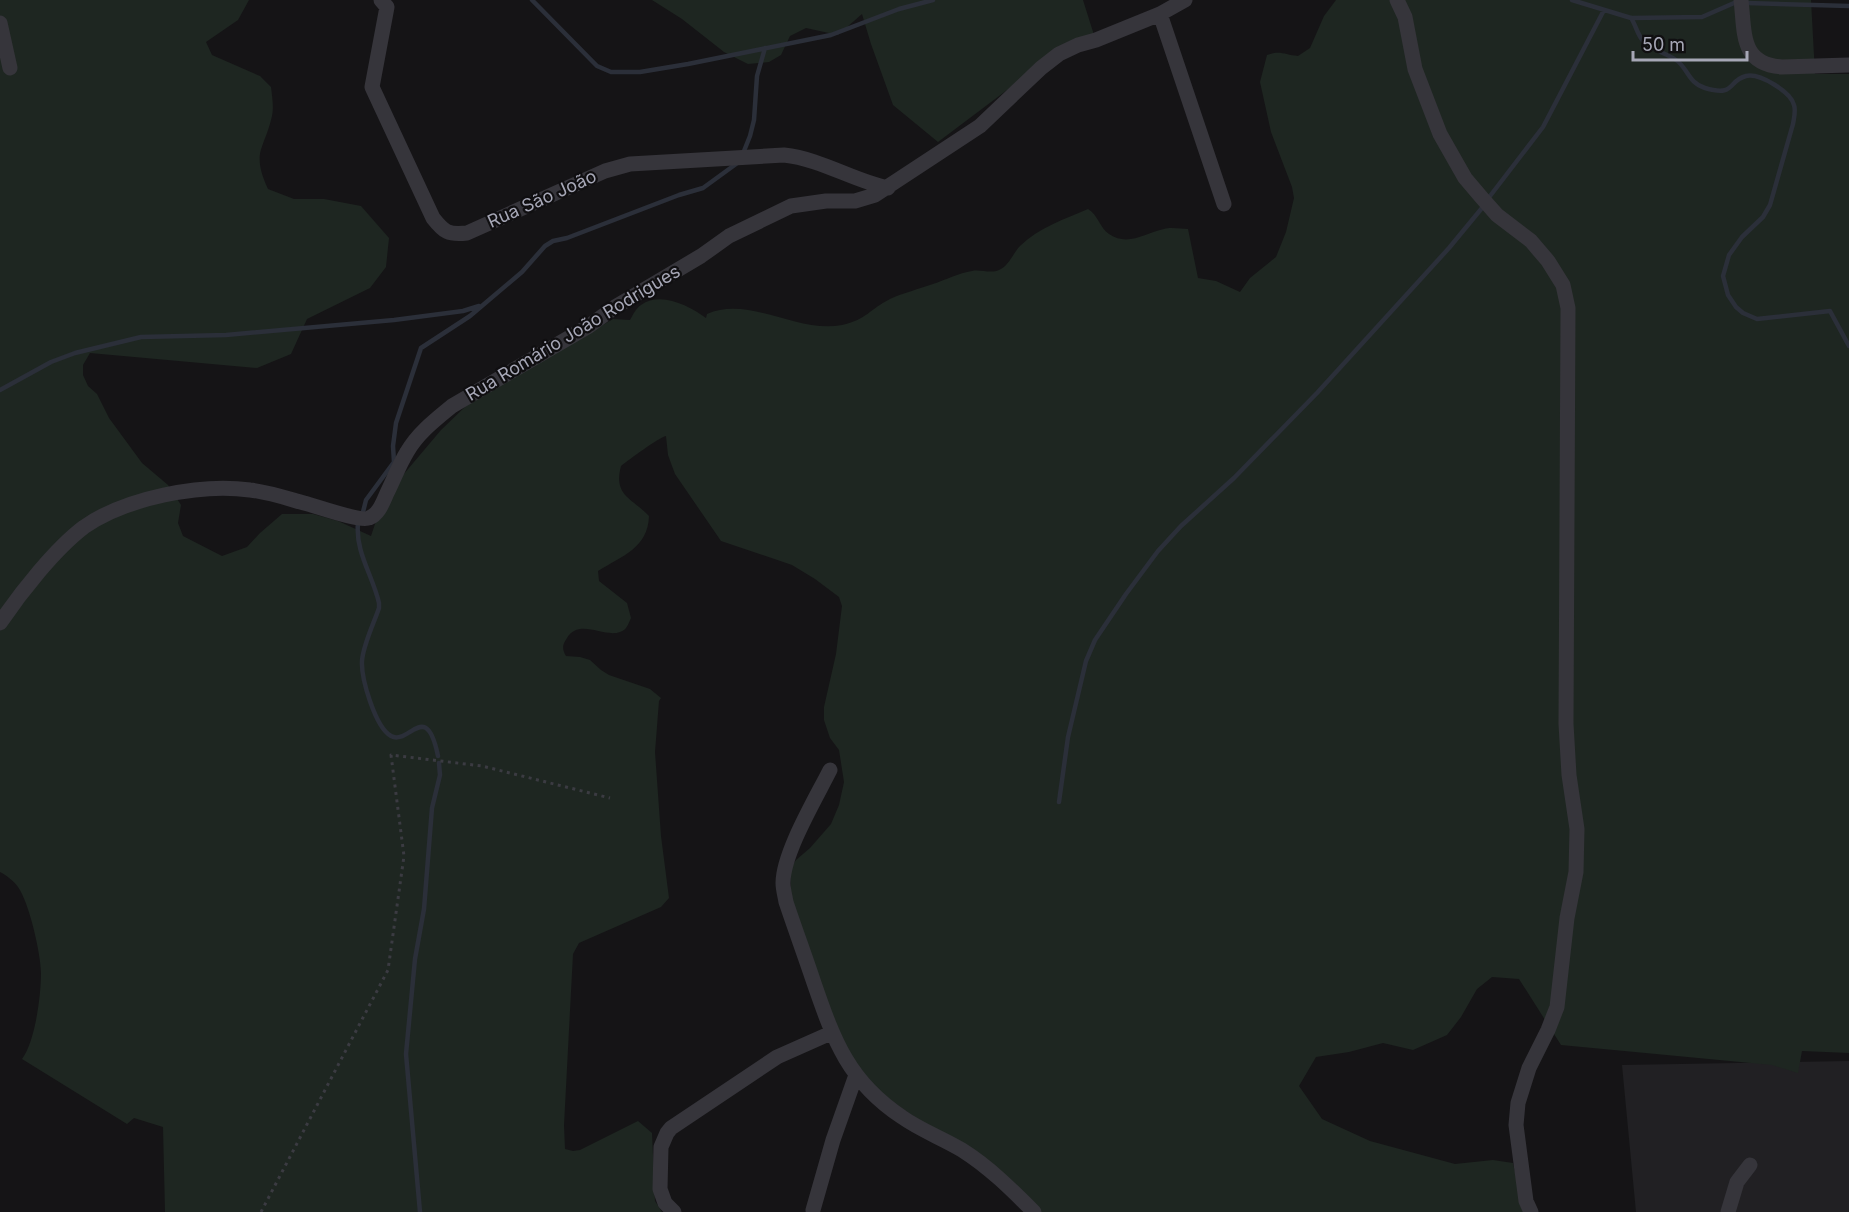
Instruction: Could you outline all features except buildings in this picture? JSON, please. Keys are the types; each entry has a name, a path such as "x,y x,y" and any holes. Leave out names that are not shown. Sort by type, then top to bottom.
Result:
{"street":[{"name":"Rua São João","path":"381,0 387,7 372,87 433,218 442,229 453,234 467,233 605,171 630,164 784,155 816,161 854,178 888,188"},
{"name":"Rua Romário João Rodrigues","path":"0,623 37,574 60,550 84,527 118,508 186,490 220,488 250,490 362,520 372,517 408,451 431,422 452,406 589,326 615,307 701,256 729,236 791,206 826,201 855,201 865,199 888,188 980,126 1059,54 1160,14 1185,0"},
{"path":"1397,0 1405,17 1415,69 1440,134 1465,178 1482,198 1497,215 1531,241 1548,261 1563,285 1568,308 1566,724 1569,775 1577,829 1576,872 1567,918 1557,1007 1529,1068 1518,1103 1516,1125 1526,1201 1531,1212"},
{"path":"1741,0 1747,47 1762,63 1782,67 1849,65"},
{"path":"1160,14 1224,204"},
{"path":"0,23 10,68"},
{"path":"830,770 792,846 783,882 786,902 831,1033 856,1075 873,1094 902,1118 961,1149 998,1176 1034,1212"},
{"path":"674,1212 665,1203 660,1189 661,1147 671,1128 777,1057 831,1033"},
{"path":"815,1211 833,1140 856,1075"},
{"path":"1728,1212 1737,1182 1750,1165"}],"path":[{"path":"261,1212 388,970 404,856 391,754 482,766 610,798"}],"shaded area":[{"path":"0,0 249,0 238,20 206,42 212,55 260,76 271,87 273,113 260,158 260,166 268,189 294,199 324,199 361,206 389,238 386,267 370,288 307,319 291,354 257,368 90,353 83,365 83,375 88,386 97,394 109,418 142,463 168,485 181,505 178,523 183,536 222,556 247,547 282,514 313,514 338,521 371,536 379,512 403,475 441,430 467,405 613,319 630,320 641,305 649,301 657,299 675,302 706,318 707,314 723,309 740,309 808,324 842,325 857,320 890,299 906,293 967,272 999,270 1020,246 1035,234 1088,209 1106,231 1116,238 1136,238 1167,228 1188,229 1198,278 1216,281 1240,292 1250,278 1276,257 1286,232 1294,198 1271,132 1260,82 1267,55 1279,53 1298,56 1310,48 1324,16 1336,0 1811,0 1815,74 1849,74 1849,1053 1802,1051 1798,1073 1772,1065 1561,1045 1519,979 1492,977 1477,989 1461,1017 1447,1035 1413,1050 1383,1043 1349,1052 1316,1057 1299,1086 1322,1119 1370,1141 1455,1164 1493,1160 1513,1163 1524,1212 1039,1212 959,1148 879,1092 841,1044 792,910 790,869 831,824 839,805 844,782 839,750 830,738 824,720 824,707 836,654 842,606 839,597 792,565 721,541 675,474 668,455 666,436 621,466 619,476 622,490 649,516 648,527 639,544 598,571 599,581 627,603 631,618 628,625 622,631 614,633 578,629 567,638 563,647 566,656 590,660 609,675 650,689 661,698 655,752 661,836 669,898 661,907 579,943 573,954 564,1125 565,1149 573,1151 580,1150 638,1121 652,1133 655,1201 662,1212 165,1212 163,1127 134,1118 127,1124 22,1059 34,1030 41,973 37,941 22,894 10,878 0,872"},
{"path":"652,0 1083,0 1094,35 1051,57 938,142 893,105 862,14 838,35 806,28 790,36 781,55 769,62 748,64 724,52 682,19"},
{"path":"1849,1061 1849,1212 1636,1212 1622,1065"}],"waterway":[{"path":"532,0 597,66 611,72 640,72 688,64 831,35 899,9 933,0"},
{"path":"1572,0 1631,18 1702,17 1734,3"},
{"path":"1747,3 1849,6"},
{"path":"1487,200 1543,127 1604,10"},
{"path":"1631,18 1644,42 1676,60 1699,86 1722,91 1740,78 1759,77 1774,84 1792,100 1795,110 1793,124 1770,205 1763,217 1742,237 1729,255 1723,276 1728,295 1743,313 1757,319 1830,311 1849,346"},
{"path":"742,156 754,120 757,76 765,48"},
{"path":"363,512 366,500 394,462 393,446 396,423 421,348 470,316 522,272 545,246 553,241 567,238 703,188 736,164"},
{"path":"1059,802 1068,737 1086,661 1095,640 1126,594 1158,551 1181,526 1234,478 1317,393 1449,248 1482,208"},
{"path":"0,390 51,362 75,353 141,337 226,335 394,320 463,311 479,306"},
{"path":"358,523 359,544 379,603 362,661 370,702 380,723 391,736 398,737 423,727 428,730 438,756"},
{"path":"420,1212 406,1054 415,959 424,909 432,808 440,775 439,763"}]}
